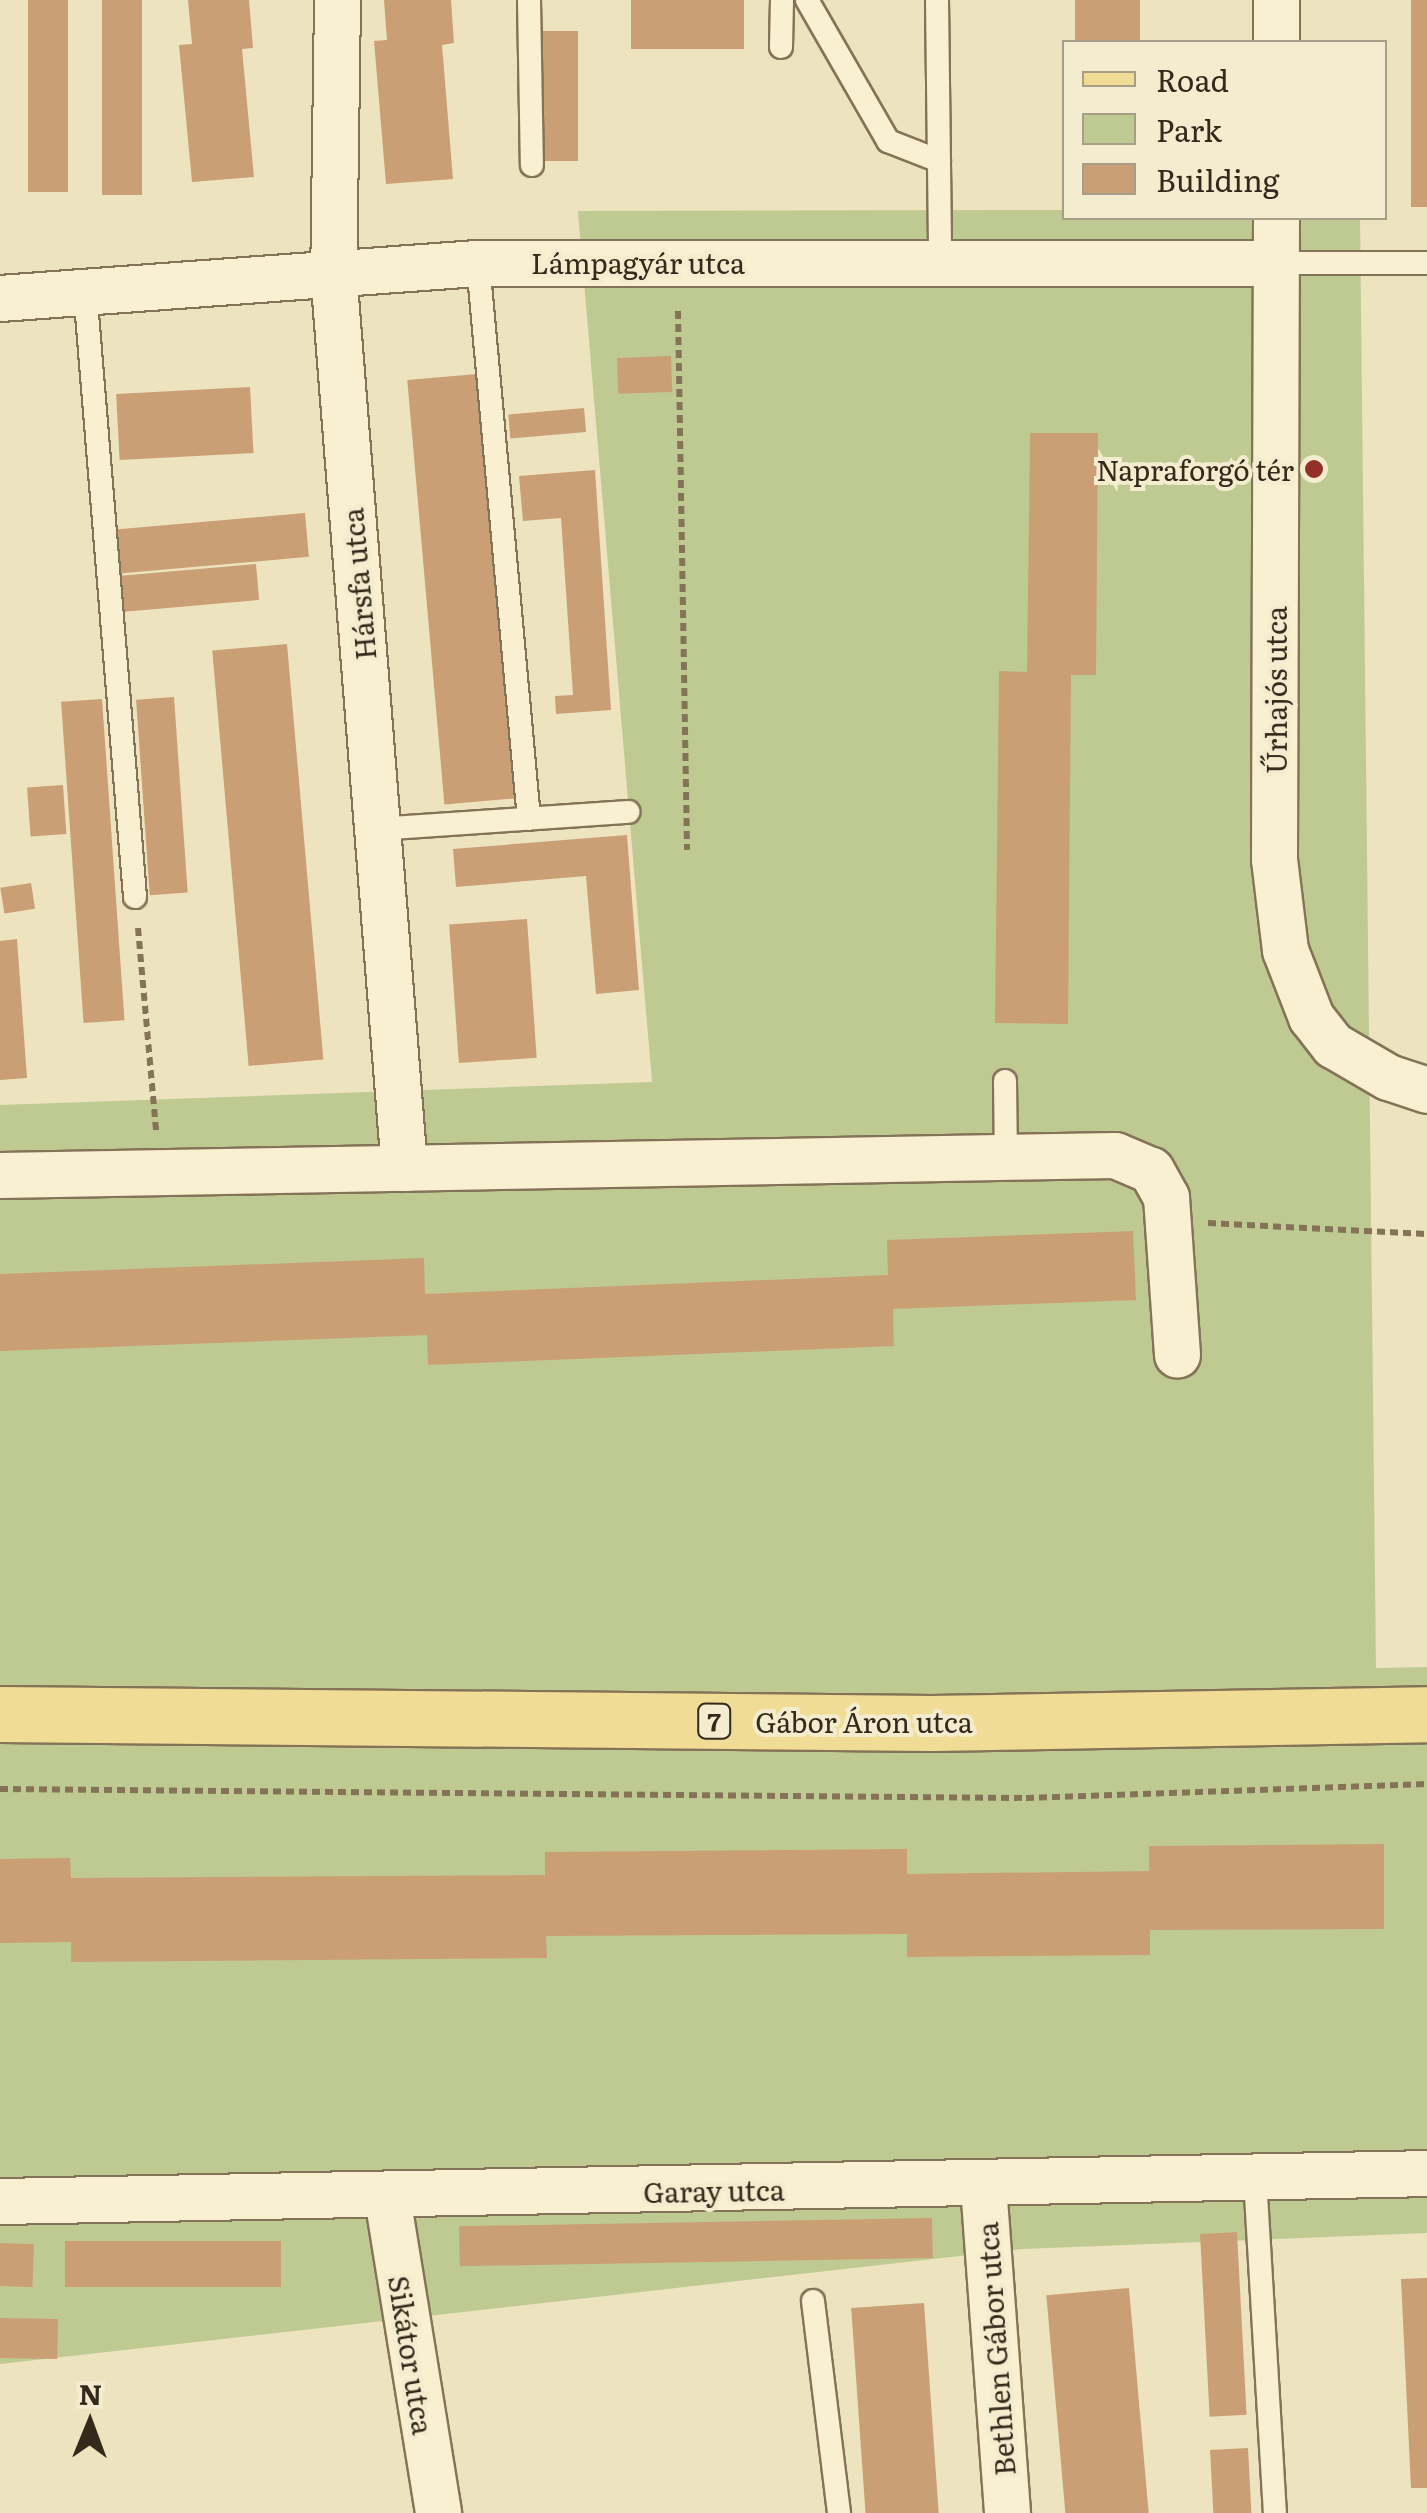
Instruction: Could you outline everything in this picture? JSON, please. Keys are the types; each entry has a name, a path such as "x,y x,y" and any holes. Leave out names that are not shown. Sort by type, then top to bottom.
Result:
{"main road":[{"name":"Gábor Áron utca","path":"0,1714 931,1723 1427,1714"}],"street":[{"name":"Hársfa utca","path":"337,0 333,272 404,1168"},
{"path":"1276,0 1276,40"},
{"name":"Űrhajós utca","path":"1276,220 1274,859 1285,950 1311,1016 1332,1045 1388,1078 1427,1090"},
{"name":"Lámpagyár utca","path":"0,298 478,263 1276,263"},
{"path":"0,1175 1006,1158 1134,1160 1159,1180 1172,1221 1178,1355"},
{"name":"Garay utca","path":"0,2201 982,2185 1427,2173"},
{"name":"Bethlen Gábor utca","path":"982,2185 1008,2513"},
{"name":"Sikátor utca","path":"387,2196 438,2513"}],"lane":[{"path":"529,0 532,165"},
{"path":"781,47 782,0"},
{"path":"808,0 888,141 939,161"},
{"path":"937,0 940,262"},
{"path":"478,263 529,818"},
{"path":"1276,263 1427,263"},
{"path":"84,290 135,897"},
{"path":"378,829 628,812"},
{"path":"1005,1081 1006,1158"},
{"path":"1255,2178 1275,2513"},
{"path":"813,2301 839,2513"}],"path":[{"path":"678,311 687,850"},
{"path":"135,897 160,1172"},
{"path":"1172,1221 1427,1234"},
{"path":"0,1790 1026,1798 1427,1784"}],"green space":[{"path":"1062,210 1062,220 1360,220 1376,1668 1427,1667 1427,2233 1023,2249 0,2364 0,1105 652,1082 578,211"}],"building":[{"path":"28,0 68,0 68,192 28,192"},
{"path":"102,0 142,0 142,195 102,195"},
{"path":"188,0 249,0 253,48 242,49 254,177 192,182 179,45 192,44"},
{"path":"384,0 451,0 454,43 442,45 453,179 386,184 374,41 387,40"},
{"path":"631,0 744,0 744,49 631,49"},
{"path":"1075,0 1140,0 1140,40 1075,40"},
{"path":"1411,0 1427,0 1427,207 1411,207"},
{"path":"540,31 578,31 578,161 540,161"},
{"path":"671,356 672,392 618,394 617,358"},
{"path":"477,374 514,798 444,804 407,380"},
{"path":"250,387 253,453 120,460 116,394"},
{"path":"584,408 586,432 510,439 508,415"},
{"path":"1030,433 1098,433 1096,675 1071,675 1068,1024 995,1023 999,671 1027,672"},
{"path":"595,470 611,710 556,714 555,696 573,695 561,518 523,521 519,476"},
{"path":"305,513 309,557 117,574 113,530"},
{"path":"256,564 259,600 119,612 116,576"},
{"path":"287,644 323,1059 249,1066 212,651"},
{"path":"174,697 188,893 150,895 136,700"},
{"path":"102,699 124,1020 84,1023 61,702"},
{"path":"63,785 66,834 31,836 27,788"},
{"path":"627,835 639,990 596,994 586,876 456,887 453,849"},
{"path":"31,883 35,909 4,914 0,888"},
{"path":"527,919 537,1058 459,1063 449,924"},
{"path":"17,939 27,1078 0,1080 0,941"},
{"path":"1133,1231 1136,1300 893,1309 894,1346 428,1365 427,1335 0,1351 0,1274 424,1258 425,1294 888,1275 887,1240"},
{"path":"1384,1844 1384,1929 1150,1930 1150,1955 907,1957 907,1934 546,1936 547,1958 71,1962 71,1942 0,1943 0,1859 70,1858 71,1878 545,1875 545,1852 907,1849 907,1874 1149,1871 1149,1846"},
{"path":"932,2218 933,2258 460,2266 459,2226"},
{"path":"1237,2232 1247,2415 1210,2417 1200,2234"},
{"path":"65,2241 281,2241 281,2287 65,2287"},
{"path":"0,2243 34,2244 32,2287 0,2286"},
{"path":"1427,2278 1427,2488 1411,2488 1401,2279"},
{"path":"1129,2288 1149,2513 1065,2513 1046,2295"},
{"path":"924,2303 939,2513 866,2513 851,2308"},
{"path":"0,2318 58,2319 57,2359 0,2358"},
{"path":"1248,2448 1251,2513 1213,2513 1210,2450"}],"place":[{"name":"Napraforgó tér","path":"1314,469"}]}
